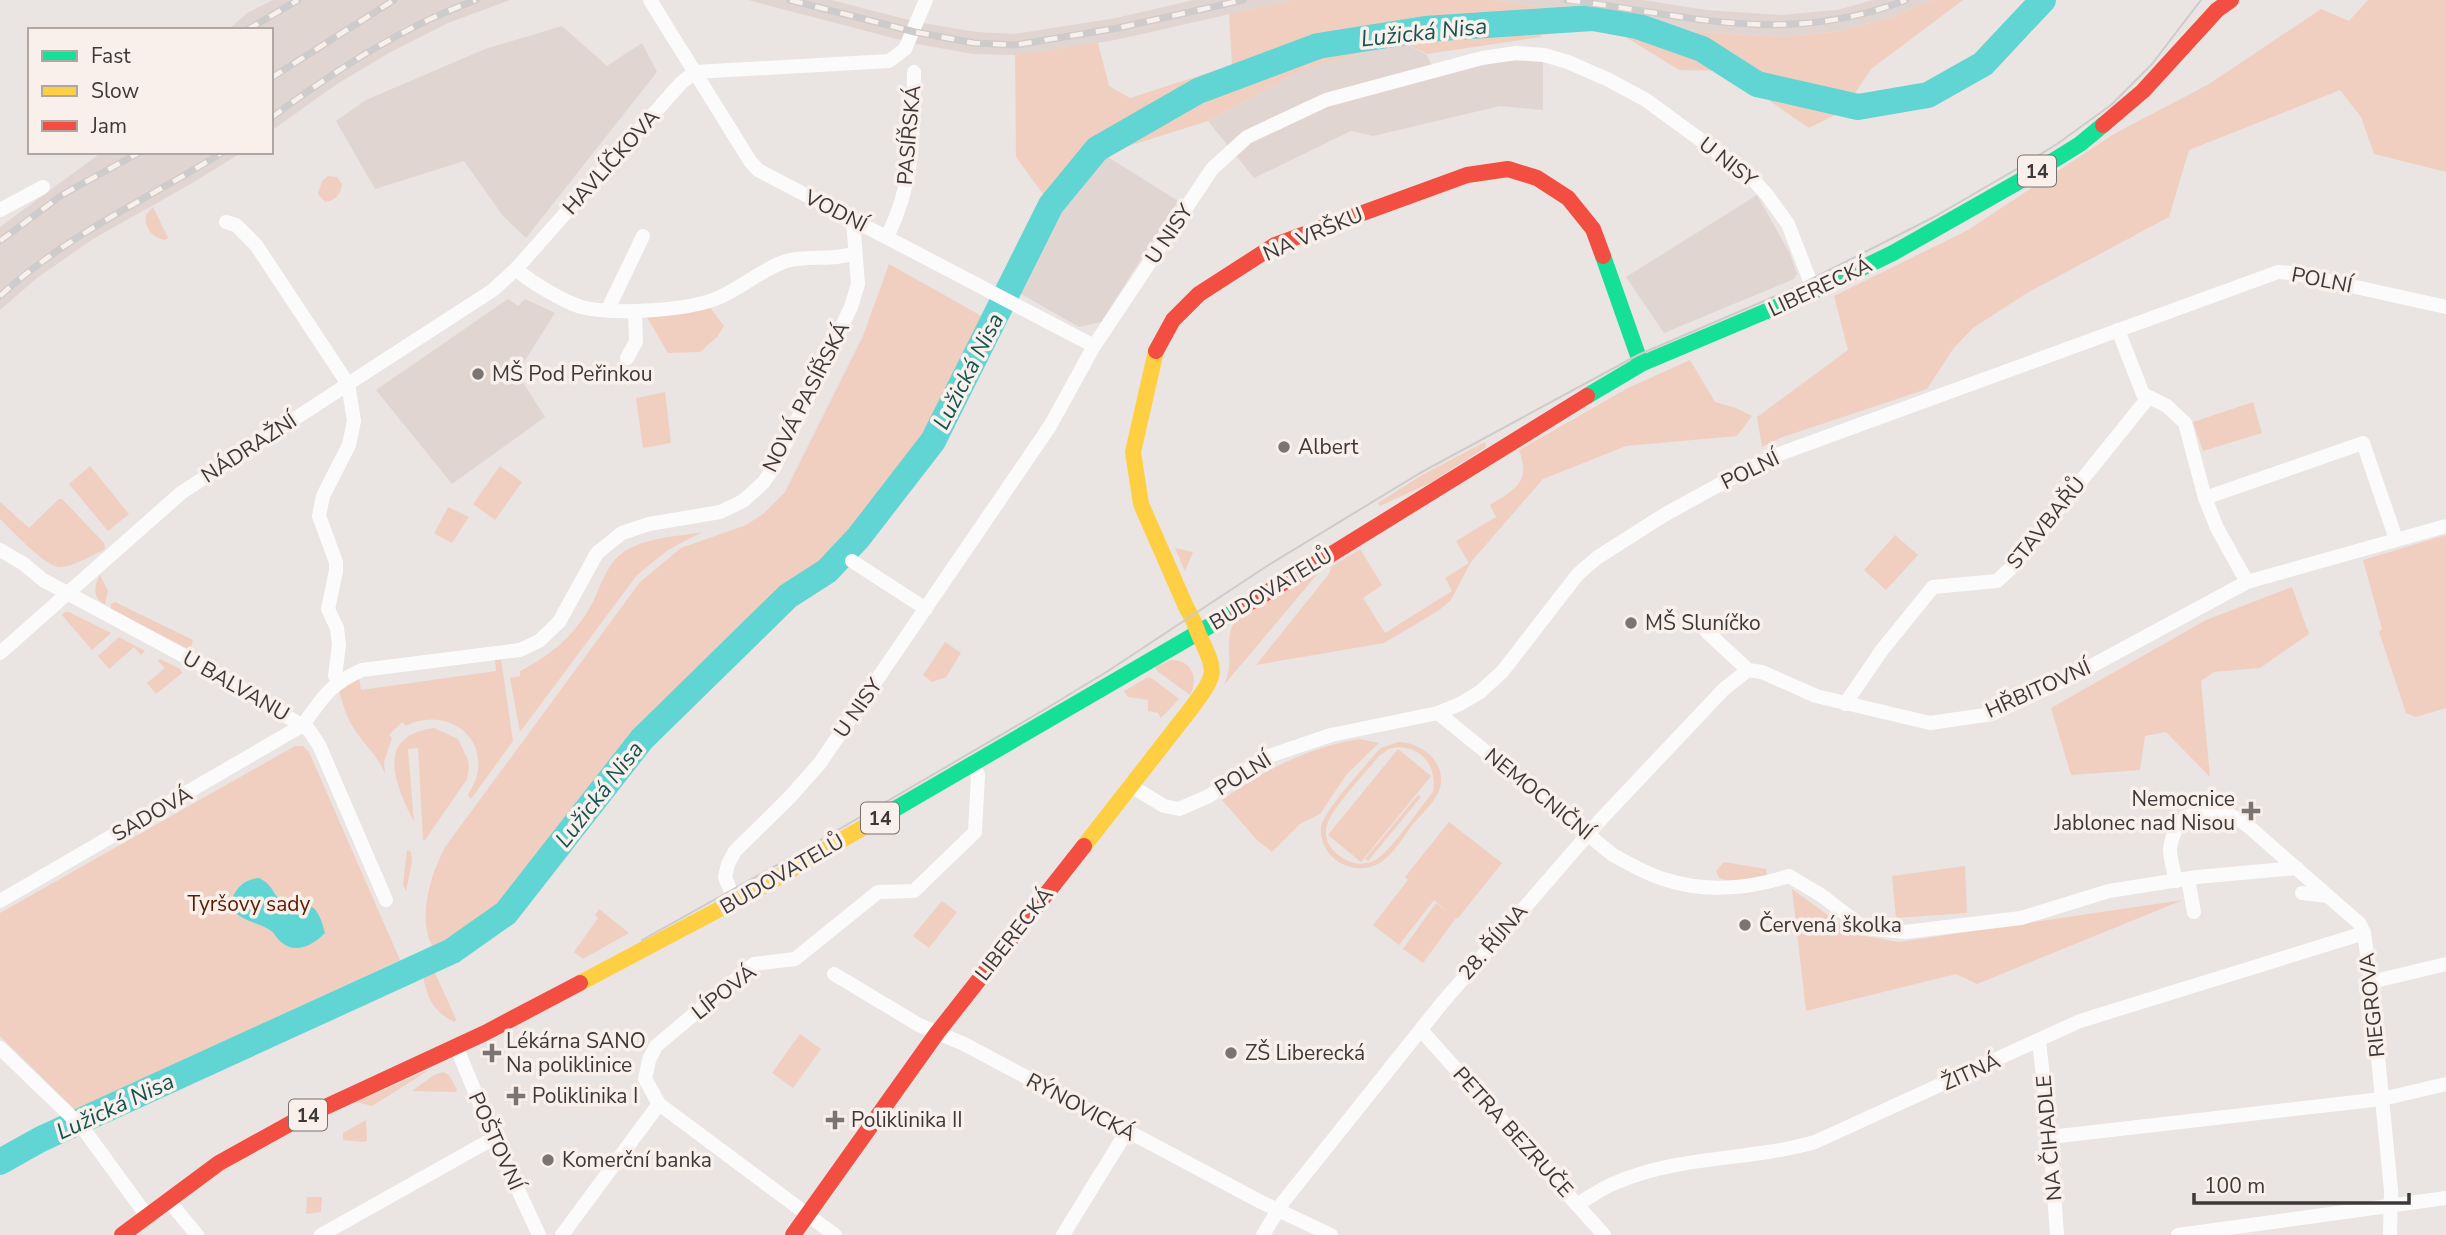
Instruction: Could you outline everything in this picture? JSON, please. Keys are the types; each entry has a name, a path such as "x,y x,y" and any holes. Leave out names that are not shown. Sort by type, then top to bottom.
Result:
{"main road":[{"name":"LIBERECKÁ","path":"1381,522 1641,364 1814,291 1893,253 2017,183 2080,144 2143,91 2189,39 2228,1"},
{"name":"NA VRŠKU","path":"1198,632 1141,504 1133,452 1157,346 1173,320 1199,295 1275,245 1466,175 1508,169 1537,178 1568,198 1593,229 1641,364"},
{"name":"BUDOVATELŮ","path":"122,1235 219,1163 293,1122 558,996 735,902 1322,560 1381,522"},
{"name":"LIBERECKÁ","path":"793,1235 937,1033 1210,681 1214,668 1198,632"}],"street":[{"name":"VODNÍ","path":"650,0 758,170 1094,346"},
{"path":"695,72 881,63 898,56 910,42 926,0"},
{"name":"U NISY","path":"735,902 725,877 735,851 789,798 820,762 1050,426 1094,346 1212,169 1247,136 1326,100 1482,58 1516,53 1544,55 1609,79 1646,100 1750,176 1768,195 1788,224 1814,291"},
{"name":"HAVLÍČKOVA","path":"348,384 493,290 516,269 681,83 695,72"},
{"name":"PASÍŘSKÁ","path":"887,237 904,197 910,171 914,72"},
{"path":"0,210 43,187"},
{"name":"NOVÁ PASÍŘSKÁ","path":"303,725 338,681 362,670 520,650 538,641 559,622 597,553 622,533 649,524 720,512 743,501 763,483 775,466 851,307 858,284 853,220"},
{"path":"226,222 236,225 257,245 348,384 354,421 349,444 323,496 319,516 336,562 328,609 337,628 339,645 335,676 338,681"},
{"path":"608,309 643,236"},
{"path":"516,269 528,280 581,307 635,312 718,298 785,261 844,257 856,253"},
{"name":"POLNÍ","path":"1131,786 1164,806 1179,809 1209,796 1266,757 1331,735 1438,713 1460,704 1480,692 1502,672 1577,574 1598,557 1664,515 1755,465 2118,330 2278,272 2446,307"},
{"path":"627,358 636,342 635,312"},
{"path":"2118,330 2139,386 2148,398 2167,406 2185,423 2205,498 2217,528 2247,582"},
{"name":"NÁDRAŽNÍ","path":"0,653 180,493 348,384"},
{"name":"STAVBAŘŮ","path":"1844,704 1882,650 1933,587 1997,581 2010,569 2148,398"},
{"path":"2205,498 2363,443 2396,539"},
{"name":"HŘBITOVNÍ","path":"1707,632 1748,670 1762,672 1816,696 1930,723 1992,714 2073,676 2247,582 2446,526"},
{"name":"U BALVANU","path":"0,550 24,564 43,580 214,672 303,725 313,734 386,900"},
{"path":"852,561 926,609"},
{"name":"28. ŘÍJNA","path":"1263,1235 1277,1210 1442,1003 1588,834 1724,689 1748,670"},
{"name":"NEMOCNIČNÍ","path":"1438,713 1613,855 1667,881"},
{"name":"SADOVÁ","path":"0,901 303,725"},
{"name":"LÍPOVÁ","path":"659,1104 645,1079 649,1060 656,1046 754,964 795,959 878,892 914,891 975,832 978,775 973,764"},
{"name":"RIEGROVA","path":"2182,880 2171,848 2173,834 2183,818 2194,812 2223,813 2248,826 2353,916 2364,933 2391,1189 2390,1235"},
{"path":"1613,855 1621,854 1641,861 1661,872 1667,881 1726,887 1763,884 1789,876 1821,895 1864,928 1905,932 2021,918 2109,891 2297,868"},
{"path":"2182,880 2194,912"},
{"path":"2302,893 2329,897"},
{"name":"ŽITNÁ","path":"1578,1204 1614,1183 1652,1170 1815,1142 2080,1021 2364,933"},
{"path":"2371,982 2446,964"},
{"name":"RÝNOVICKÁ","path":"834,974 937,1033 964,1044 1277,1210 1331,1235"},
{"name":"PETRA BEZRUČE","path":"1421,1030 1604,1235"},
{"name":"NA ČIHADLE","path":"2039,1042 2050,1137 2057,1235"},
{"name":"POŠTOVNÍ","path":"456,1046 494,1138 539,1235"},
{"path":"0,1048 70,1114 147,1216"},
{"path":"2050,1137 2382,1099 2446,1084"},
{"path":"562,1235 659,1104 835,1235"},
{"path":"1063,1235 1127,1131"},
{"path":"321,1235 494,1138"},
{"path":"2178,1235 2446,1198"},
{"path":"169,1199 197,1235"}],"shaded area":[{"path":"273,0 510,0 448,23 389,53 337,84 273,130 273,28 230,28 247,13"},
{"path":"748,0 831,0 917,22 976,32 1015,34 1116,18 1194,0 1292,0 1120,39 1015,55 973,54 912,43"},
{"path":"1493,0 1643,0 1706,10 1780,15 1837,10 1873,0 1932,0 1892,17 1841,31 1780,37 1703,32"},
{"path":"562,26 607,66 642,43 657,72 526,238 503,216 464,161 375,189 336,121 366,100 485,49"},
{"path":"1403,42 1427,55 1434,71 1482,58 1543,62 1543,110 1500,106 1373,136 1351,131 1254,178 1208,121 1304,69"},
{"path":"99,154 240,154 93,239 37,278 0,310 0,227"},
{"path":"1103,154 1178,201 1101,322 1079,327 1018,292 1056,212"},
{"path":"1757,195 1790,254 1797,274 1794,279 1664,333 1626,277"},
{"path":"508,299 518,306 525,299 555,313 517,373 545,417 452,484 376,390"}],"green space":[{"path":"1292,0 1493,0 1703,32 1780,37 1841,31 1892,17 1932,0 1963,0 1871,69 1843,111 1809,128 1726,71 1679,70 1606,25 1540,27 1541,37 1427,54 1403,42 1304,69 1208,121 1103,154 1056,212 1016,157 1015,55 1098,43 1109,86 1130,98 1232,65 1229,14"},
{"path":"2368,0 2446,0 2446,172 2374,154 2361,117 2340,90 2189,150 2169,217 2027,293 1973,328 1953,349 1927,389 1780,438 1762,447 1757,417 1848,350 1834,296 1968,230 2114,134 2209,84 2321,9 2349,21"},
{"path":"328,176 337,177 342,184 337,196 325,202 318,194 322,181"},
{"path":"153,207 168,238 165,240 156,237 148,228 146,215"},
{"path":"889,264 985,318 914,455 829,558 760,613 634,737 513,893 472,931 437,954 427,929 427,901 434,873 445,847 640,582 681,548 746,525 763,514 785,492 863,336"},
{"path":"708,305 724,326 717,337 700,352 668,353 645,314"},
{"path":"1690,360 1715,402 1752,416 1737,436 1626,446 1543,479 1471,562 1451,600 1438,611 1384,643 1256,665 1329,574 1331,567 1360,549 1382,585 1363,598 1385,633 1452,591 1445,578 1469,563 1456,541 1496,517 1490,505 1513,489 1522,478 1519,450 1628,388"},
{"path":"665,392 671,443 643,448 636,398"},
{"path":"2253,402 2262,433 2203,451 2193,422"},
{"path":"1485,442 1486,447 1432,482 1380,506 1378,503 1422,475"},
{"path":"90,466 129,514 108,531 69,484"},
{"path":"500,466 522,482 495,520 473,504"},
{"path":"59,499 104,543 105,548 65,567 46,561 0,519 0,502 29,528"},
{"path":"448,507 469,517 452,543 435,534"},
{"path":"702,532 668,550 637,575 520,732 510,678 520,676 520,671 553,651 571,634 593,602 613,562 624,552 642,543"},
{"path":"1895,535 1918,555 1886,590 1864,570"},
{"path":"2446,535 2446,708 2416,717 2406,713 2379,632 2382,629 2363,560"},
{"path":"1175,548 1193,552 1185,571"},
{"path":"1320,571 1224,685 1229,667 1229,637 1235,621"},
{"path":"100,575 108,591 105,604 98,599 95,591"},
{"path":"2292,587 2309,634 2260,668 2214,672 2201,681 2210,777 2166,732 2145,736 2140,770 2071,775 2051,708 2206,620"},
{"path":"115,602 193,640 190,650 111,610 111,604"},
{"path":"65,612 111,633 92,650 62,615"},
{"path":"119,637 145,651 141,655 134,647 109,669 98,656"},
{"path":"945,642 961,653 946,677 932,682 923,675"},
{"path":"160,659 180,669 182,673 156,694 147,683 165,668 158,661"},
{"path":"495,659 501,659 513,741 471,799 468,795 477,773 478,756 474,743 466,733 445,721 419,721 406,726 402,722 389,735 392,738 384,762 385,774 351,723 339,690 359,678 361,690 496,671"},
{"path":"1171,660 1184,663 1192,671 1194,682 1190,695 1157,671 1155,667"},
{"path":"1148,677 1179,699 1161,718 1158,713 1148,711 1148,700 1128,697 1124,691"},
{"path":"434,728 458,739 469,768 467,779 423,840 418,748 408,749 414,822 396,779 394,764 396,752 403,741 415,733"},
{"path":"1360,739 1379,743 1347,774 1320,814 1300,824 1272,852 1257,840 1222,800 1288,761 1323,748"},
{"path":"1398,742 1424,750 1437,764 1440,772 1439,791 1385,859 1371,867 1347,866 1328,852 1322,840 1321,827 1337,800 1381,748","holes":["1389,749 1416,751 1427,761 1433,775 1433,792 1377,859 1362,864 1346,860 1337,854 1327,841 1326,831 1330,818 1379,756"]},
{"name":"Tyršovy sady","path":"295,746 303,746 309,752 400,960 75,1110 0,1036 0,913"},
{"path":"1398,749 1431,776 1361,862 1328,835"},
{"path":"1418,795 1421,797 1368,861 1365,859"},
{"path":"1449,822 1502,863 1423,963 1403,949 1436,903 1448,912 1434,900 1399,945 1373,925 1408,880 1405,877"},
{"path":"407,850 411,852 412,862 406,891 403,885"},
{"path":"1724,862 1766,869 1767,875 1743,881 1725,880 1719,878 1716,871"},
{"path":"1965,866 1967,913 1896,918 1892,876"},
{"path":"1792,889 1854,934 1899,942 2183,900 1977,984 1956,974 1806,1011"},
{"path":"942,901 957,912 929,948 913,936"},
{"path":"599,909 629,933 583,959 574,952 598,918 595,915"},
{"path":"434,971 455,1022 442,1014 429,998 423,976"},
{"path":"800,1034 821,1049 793,1088 772,1073"},
{"path":"431,1069 372,1106 356,1102"},
{"path":"443,1072 449,1075 456,1092 412,1091 434,1075"},
{"path":"366,1120 365,1142 343,1140 343,1133"},
{"path":"307,1197 322,1197 321,1212 306,1214"}],"water":[{"path":"259,878 268,884 282,901 305,904 314,909 320,917 325,933 310,945 293,948 281,942 270,930 235,912 232,900 236,891 246,882"}],"waterway":[{"name":"Lužická Nisa","path":"0,1162 41,1139 452,951 506,913 642,739 788,596 827,571 858,538 933,441 1051,205 1097,149 1198,91 1318,46 1425,29 1593,18 1637,26 1702,49 1757,84 1858,107 1928,95 1983,64 2043,0"}],"tram line":[{"path":"642,940 795,855 1042,711 1108,671 1267,566 1420,473 1638,355 1792,289 1934,217 2015,170 2111,105 2152,64 2201,0"}],"railway":[{"path":"250,28 298,0"},
{"path":"273,77 394,0"},
{"path":"273,117 319,84 395,37 476,0"},
{"path":"790,0 915,32 974,43 1015,45 1118,28 1243,0"},
{"path":"1567,0 1696,19 1778,25 1819,22 1862,14 1906,0"},
{"path":"0,241 62,195 136,154"},
{"path":"0,296 80,236 220,154"}],"traffic: fast":[{"path":"1587,396 1641,364 1814,291 1893,253 2027,177 2080,144 2103,125"},
{"path":"1603,256 1641,364"},
{"path":"876,820 1237,610"}],"traffic: slow":[{"path":"1084,846 1193,706 1207,686 1212,672 1209,657 1141,504 1133,452 1156,351"},
{"path":"580,983 763,886 876,820"}],"traffic: jam":[{"path":"2103,125 2143,91 2217,10 2231,0"},
{"path":"1156,351 1173,320 1199,294 1275,245 1467,175 1508,169 1537,178 1568,198 1593,229 1603,256"},
{"path":"1237,610 1587,396"},
{"path":"793,1235 937,1033 1084,846"},
{"path":"122,1235 219,1163 293,1122 485,1033 580,983"}],"place":[{"name":"MŠ Pod Peřinkou","path":"478,374"},
{"name":"Albert","path":"1284,447"},
{"name":"MŠ Sluníčko","path":"1631,623"},
{"name":"Nemocnice Jablonec nad Nisou","path":"2251,811"},
{"name":"Červená školka","path":"1745,925"},
{"name":"Lékárna SANO Na poliklinice","path":"492,1053"},
{"name":"ZŠ Liberecká","path":"1231,1053"},
{"name":"Poliklinika I","path":"516,1096"},
{"name":"Poliklinika II","path":"835,1120"},
{"name":"Komerční banka","path":"548,1160"}]}
